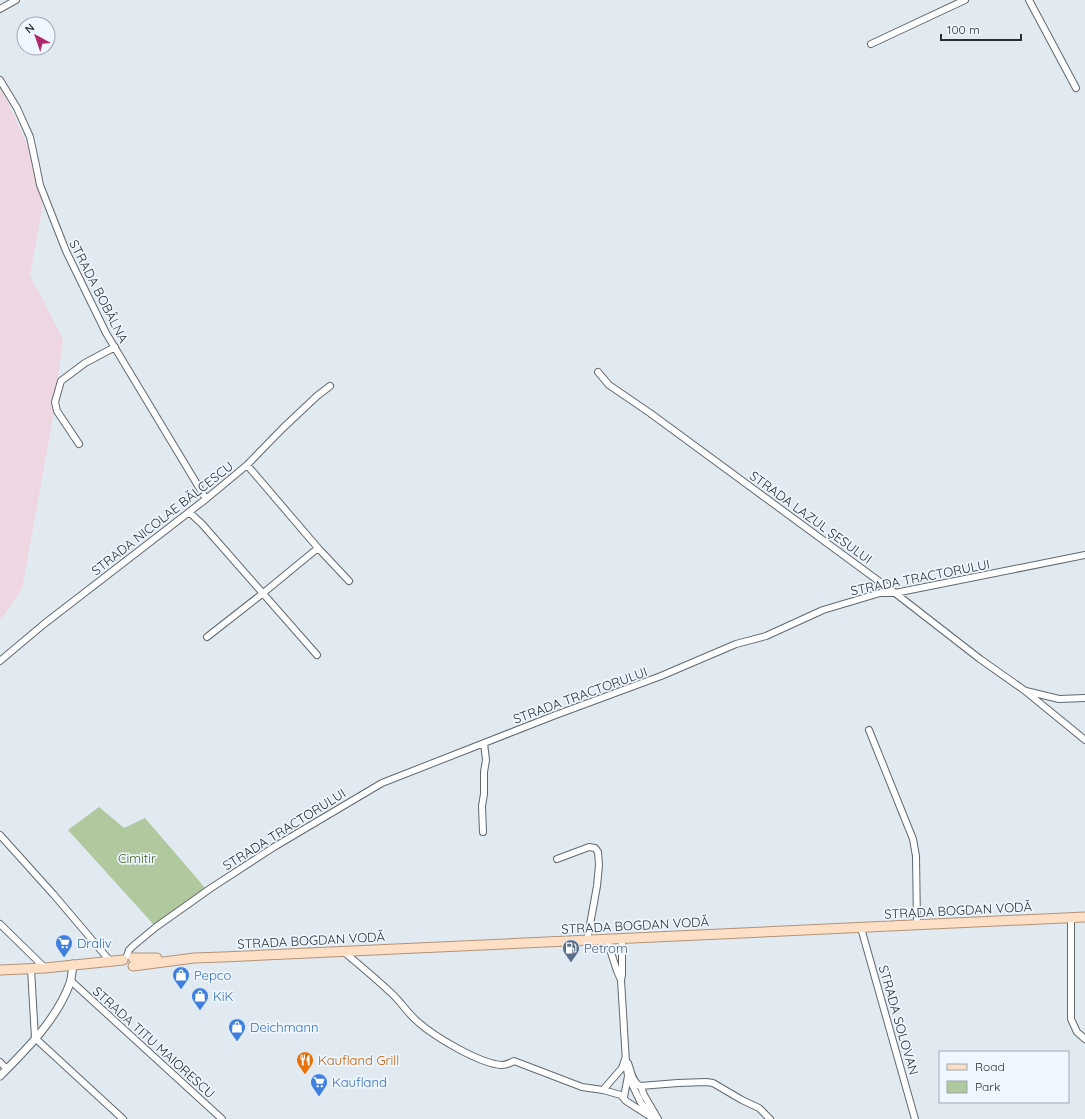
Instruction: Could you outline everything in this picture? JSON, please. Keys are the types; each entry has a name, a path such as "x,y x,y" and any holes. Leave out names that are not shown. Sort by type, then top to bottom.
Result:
{"main road":[{"name":"STRADA BOGDAN VODĂ","path":"0,970 45,968 110,961 587,941 1085,917"}],"street":[{"path":"0,9 16,0"},
{"path":"871,44 965,0"},
{"path":"1029,0 1076,88"},
{"name":"STRADA BOBÂLNA","path":"0,80 18,108 30,137 40,185 66,251 106,333 206,499"},
{"path":"79,444 57,411 55,402 61,381 85,363 115,347"},
{"name":"STRADA LAZUL ȘESULUI","path":"598,372 609,385 650,412 895,593 980,659 1024,690 1085,740"},
{"name":"STRADA NICOLAE BĂLCESCU","path":"0,661 44,624 248,465 283,428 317,396 330,386"},
{"path":"248,465 318,548 349,581"},
{"path":"189,512 202,524 316,655"},
{"path":"207,637 318,548"},
{"name":"STRADA TRACTORULUI","path":"128,961 129,950 133,946 156,927 211,888 274,847 382,783 661,676 736,644 766,636 823,610 880,593 895,593 1085,555"},
{"path":"1024,690 1059,699 1085,698"},
{"path":"869,730 913,839 916,856 917,925"},
{"path":"482,832 482,806 486,760 484,743"},
{"path":"0,835 54,895 110,961"},
{"path":"557,859 589,847 595,848 598,852 599,865 597,886 587,941"},
{"path":"1071,918 1070,1019 1077,1032 1085,1039"},
{"path":"0,924 45,968"},
{"name":"STRADA SOLOVAN","path":"861,928 915,1119"},
{"path":"622,939 621,980 628,1076 624,1097"},
{"path":"608,940 616,971 621,980"},
{"path":"343,951 398,998 413,1018 436,1036 478,1058 490,1062 501,1065 514,1061 582,1087 603,1090 621,1095 626,1101 654,1119"},
{"path":"0,1076 35,1038 54,1014 71,981 73,964"},
{"path":"31,969 35,1038 123,1119"},
{"name":"STRADA TITU MAIORESCU","path":"71,981 222,1119"},
{"path":"603,1090 622,1068 626,1056"},
{"path":"626,1056 636,1084 641,1087 658,1119"},
{"path":"0,1062 7,1069"},
{"path":"628,1076 645,1110 654,1119"},
{"path":"641,1087 678,1083 712,1083 759,1108 770,1119"},
{"path":"634,1089 644,1095"}],"shaded area":[{"path":"0,87 29,149 43,205 30,275 63,340 52,423 22,589 0,619"}],"green space":[{"name":"Cimitir","path":"99,807 124,828 145,818 206,889 155,926 68,830"}],"place":[{"name":"Draliv","path":"64,958"},
{"name":"Petrom","path":"571,963"},
{"name":"Pepco","path":"181,990"},
{"name":"KiK","path":"200,1011"},
{"name":"Deichmann","path":"237,1042"},
{"name":"Kaufland Grill","path":"305,1075"},
{"name":"Kaufland","path":"319,1097"}]}
